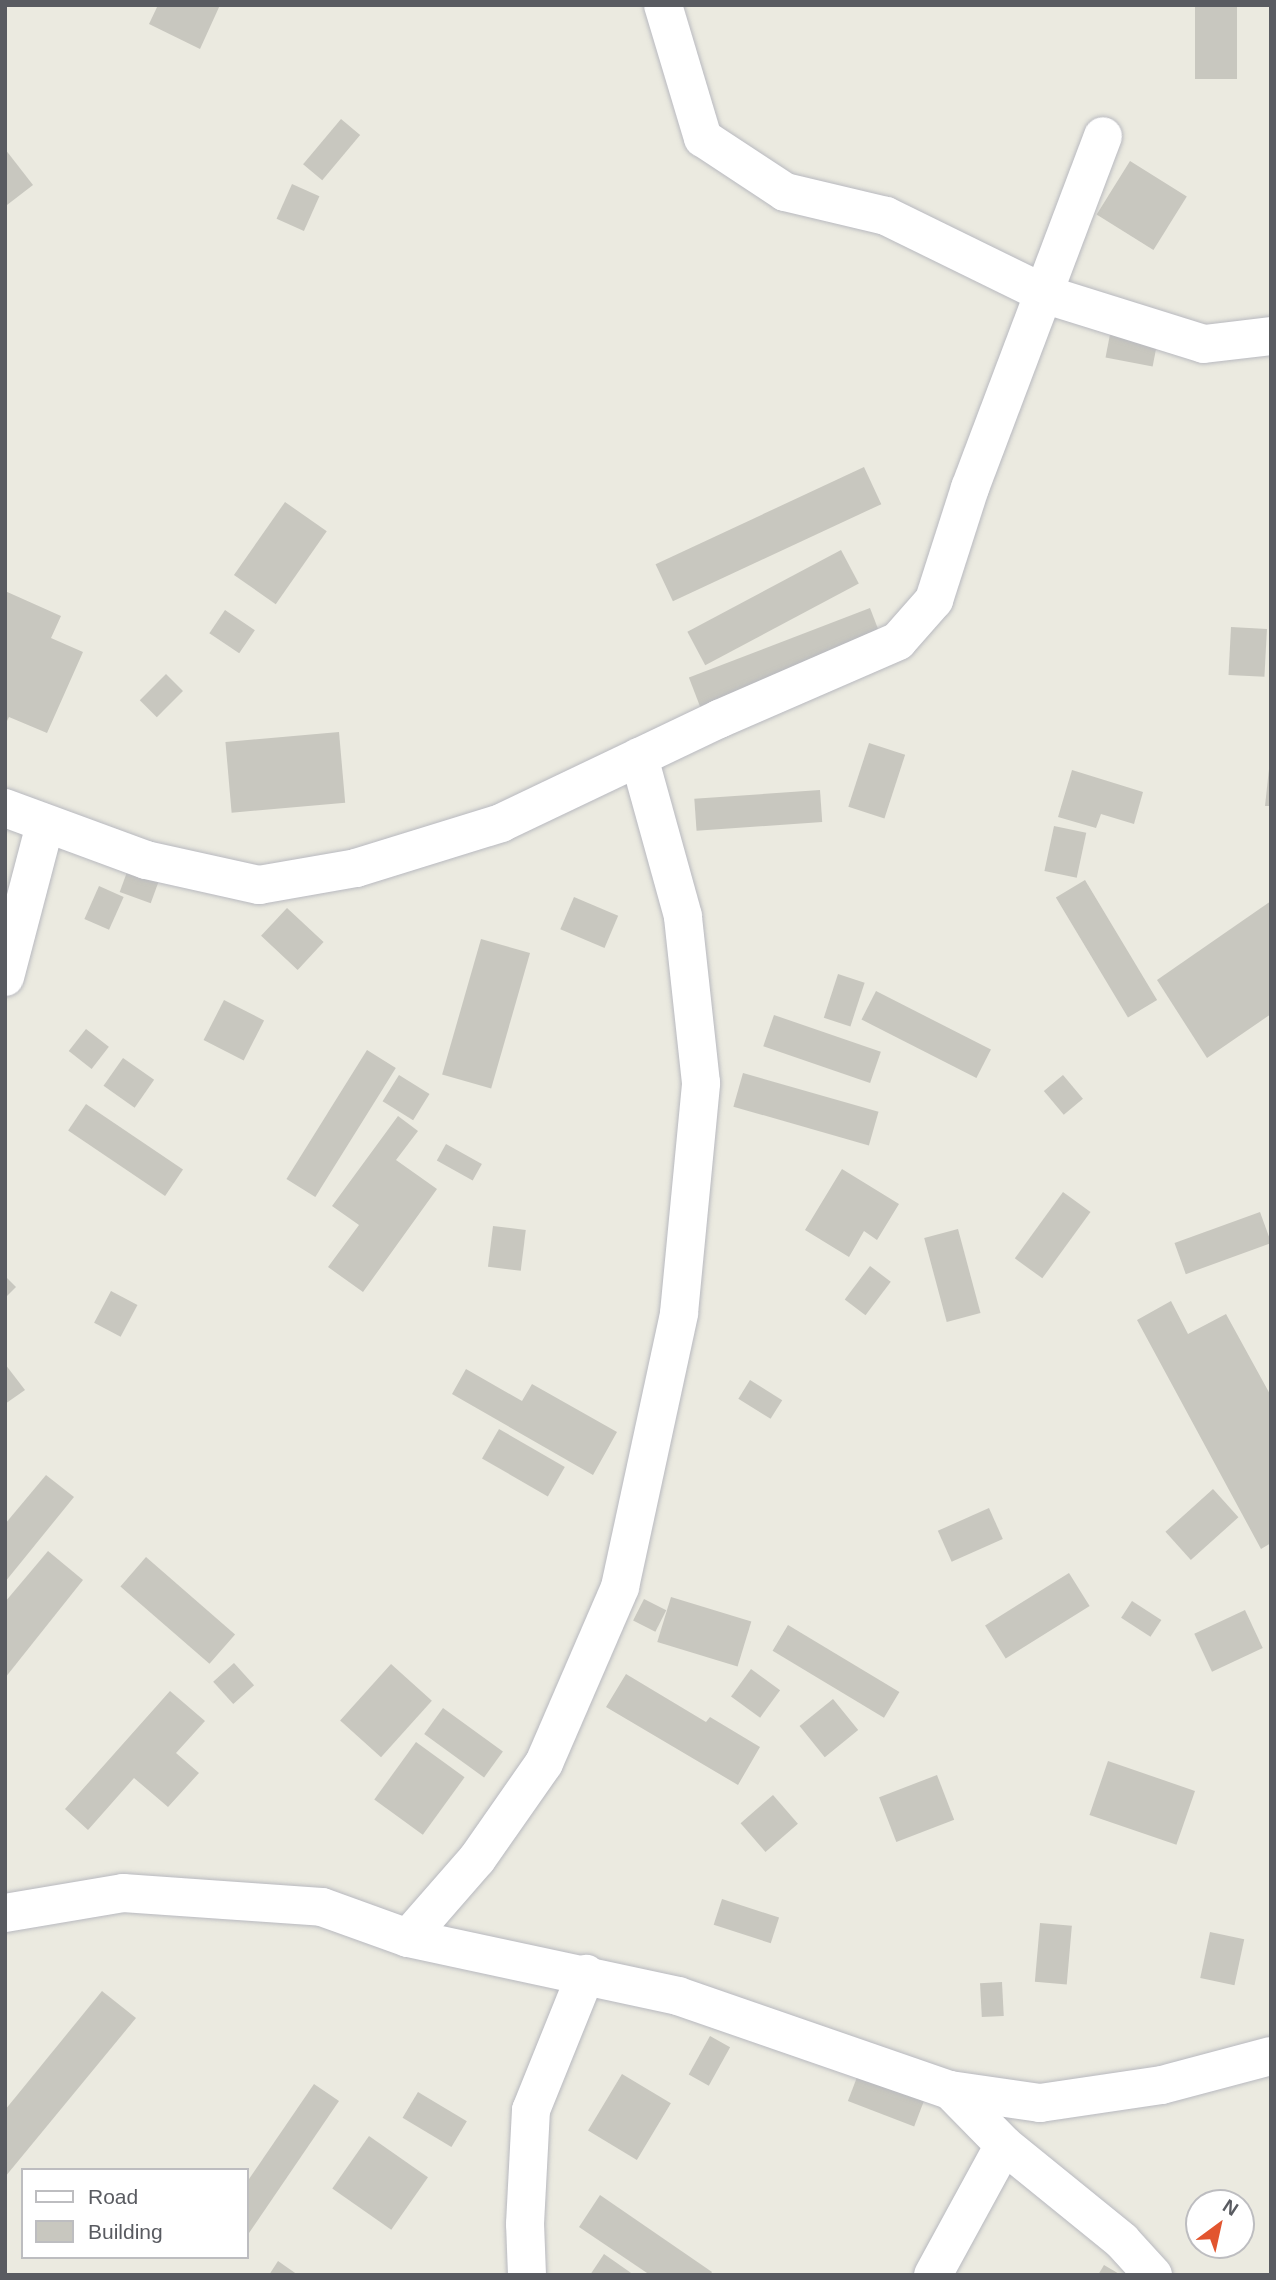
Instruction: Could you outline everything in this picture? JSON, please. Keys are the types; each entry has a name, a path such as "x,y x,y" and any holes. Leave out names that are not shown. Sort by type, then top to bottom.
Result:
{"street":[{"path":"663,5 703,138 785,192 886,216 1047,295 1204,344 1271,336"},
{"path":"5,808 146,860 259,885 356,868 501,822 898,641 920,621 934,600 970,488 1047,295 1103,136"},
{"path":"408,1938 477,1859 544,1763 620,1587 679,1313 701,1083 683,916 639,757"},
{"path":"5,977 45,824"},
{"path":"5,1913 123,1893 322,1907 408,1938 678,1996 950,2090 1040,2103 1162,2085 1271,2056"},
{"path":"527,2275 525,2224 531,2110 586,1975"},
{"path":"950,2090 1004,2145 1122,2241 1153,2275"},
{"path":"933,2275 1004,2145"}],"building":[{"path":"158,5 220,5 200,49 149,24"},
{"path":"1195,5 1237,5 1237,79 1195,79"},
{"path":"341,119 360,135 322,180 303,164"},
{"path":"5,149 33,185 7,205 5,203"},
{"path":"1130,161 1187,197 1153,250 1097,214"},
{"path":"292,184 319,196 304,231 277,219"},
{"path":"1112,324 1159,333 1153,367 1106,357"},
{"path":"864,467 881,504 673,601 656,564"},
{"path":"285,502 327,531 276,604 234,575"},
{"path":"841,550 859,584 705,665 687,632"},
{"path":"5,591 61,616 51,638 83,652 47,733 9,717 5,725"},
{"path":"870,608 882,639 701,708 689,678"},
{"path":"225,610 255,630 239,653 209,633"},
{"path":"1231,627 1267,629 1264,677 1228,675"},
{"path":"166,674 183,691 157,717 140,700"},
{"path":"339,732 345,803 232,813 225,742"},
{"path":"869,743 905,755 884,818 848,807"},
{"path":"1269,769 1271,806 1265,806"},
{"path":"1072,770 1143,792 1134,824 1101,814 1096,828 1058,817"},
{"path":"820,790 822,822 697,831 694,799"},
{"path":"1054,826 1086,833 1077,878 1044,871"},
{"path":"131,861 162,872 151,903 120,892"},
{"path":"1085,880 1157,1000 1128,1018 1056,898"},
{"path":"99,886 124,897 109,930 84,919"},
{"path":"574,897 618,916 605,948 560,929"},
{"path":"1271,901 1271,1014 1207,1058 1157,980"},
{"path":"287,908 324,942 298,970 261,936"},
{"path":"481,939 530,953 491,1089 442,1075"},
{"path":"838,974 865,983 850,1026 824,1018"},
{"path":"876,991 991,1050 976,1078 861,1020"},
{"path":"224,1000 264,1020 244,1061 204,1040"},
{"path":"774,1015 881,1052 870,1083 763,1046"},
{"path":"86,1029 109,1047 92,1069 69,1051"},
{"path":"367,1050 396,1068 315,1197 286,1179"},
{"path":"123,1058 154,1080 135,1108 103,1086"},
{"path":"743,1073 879,1112 869,1146 733,1107"},
{"path":"399,1075 430,1094 413,1120 383,1101"},
{"path":"1063,1075 1083,1099 1064,1115 1044,1091"},
{"path":"86,1104 183,1169 165,1196 68,1131"},
{"path":"398,1116 418,1131 396,1160 437,1189 363,1292 328,1267 359,1225 332,1206"},
{"path":"446,1144 482,1164 473,1180 437,1161"},
{"path":"842,1169 899,1204 877,1240 864,1231 849,1257 805,1230"},
{"path":"1063,1192 1091,1212 1042,1278 1015,1258"},
{"path":"1260,1212 1271,1243 1186,1274 1174,1243"},
{"path":"493,1226 526,1230 521,1271 488,1267"},
{"path":"958,1229 981,1313 947,1322 924,1238"},
{"path":"870,1266 891,1282 865,1315 845,1300"},
{"path":"5,1276 16,1287 5,1298"},
{"path":"111,1291 137,1305 121,1337 94,1323"},
{"path":"1171,1301 1188,1334 1226,1314 1271,1396 1271,1543 1261,1549 1137,1320"},
{"path":"5,1364 25,1390 5,1404"},
{"path":"466,1369 522,1401 532,1384 617,1432 593,1475 452,1394"},
{"path":"750,1380 782,1400 771,1419 738,1399"},
{"path":"499,1429 565,1467 548,1496 482,1458"},
{"path":"46,1475 74,1497 5,1582 5,1524"},
{"path":"1213,1489 1238,1517 1191,1560 1165,1532"},
{"path":"989,1508 1003,1539 952,1562 938,1531"},
{"path":"48,1551 83,1580 5,1678 5,1602"},
{"path":"146,1557 235,1634 209,1664 120,1586"},
{"path":"1069,1573 1090,1606 1006,1659 985,1625"},
{"path":"671,1597 751,1622 738,1667 657,1642"},
{"path":"644,1599 666,1610 655,1632 633,1620"},
{"path":"1132,1601 1161,1620 1150,1637 1121,1618"},
{"path":"1245,1610 1263,1648 1212,1672 1194,1634"},
{"path":"788,1625 899,1692 884,1718 773,1651"},
{"path":"234,1663 254,1685 233,1704 213,1682"},
{"path":"391,1664 432,1701 381,1757 340,1720"},
{"path":"751,1669 780,1690 760,1718 731,1697"},
{"path":"626,1674 706,1722 710,1717 760,1747 738,1785 606,1707"},
{"path":"170,1691 205,1721 176,1753 199,1773 168,1807 134,1778 88,1830 65,1809"},
{"path":"833,1699 858,1730 825,1757 800,1726"},
{"path":"443,1708 503,1751 484,1777 424,1734"},
{"path":"416,1742 465,1777 423,1835 374,1799"},
{"path":"1108,1761 1195,1791 1176,1845 1089,1815"},
{"path":"937,1775 954,1820 896,1842 879,1797"},
{"path":"773,1795 798,1824 765,1852 741,1823"},
{"path":"722,1899 779,1918 771,1943 714,1925"},
{"path":"1040,1923 1072,1926 1067,1985 1035,1982"},
{"path":"1210,1932 1244,1939 1234,1985 1200,1978"},
{"path":"1002,1982 1004,2016 982,2017 980,1983"},
{"path":"102,1991 136,2018 5,2177 5,2110"},
{"path":"710,2036 730,2047 709,2086 689,2074"},
{"path":"859,2072 925,2097 914,2126 848,2101"},
{"path":"622,2074 671,2103 637,2160 588,2131"},
{"path":"314,2084 339,2101 248,2235 248,2181"},
{"path":"418,2092 467,2121 451,2147 403,2118"},
{"path":"369,2136 428,2177 391,2230 332,2188"},
{"path":"600,2195 712,2272 710,2275 650,2275 579,2227"},
{"path":"604,2254 634,2275 590,2275"},
{"path":"278,2261 298,2275 269,2275"},
{"path":"1104,2265 1121,2275 1098,2275"}]}
